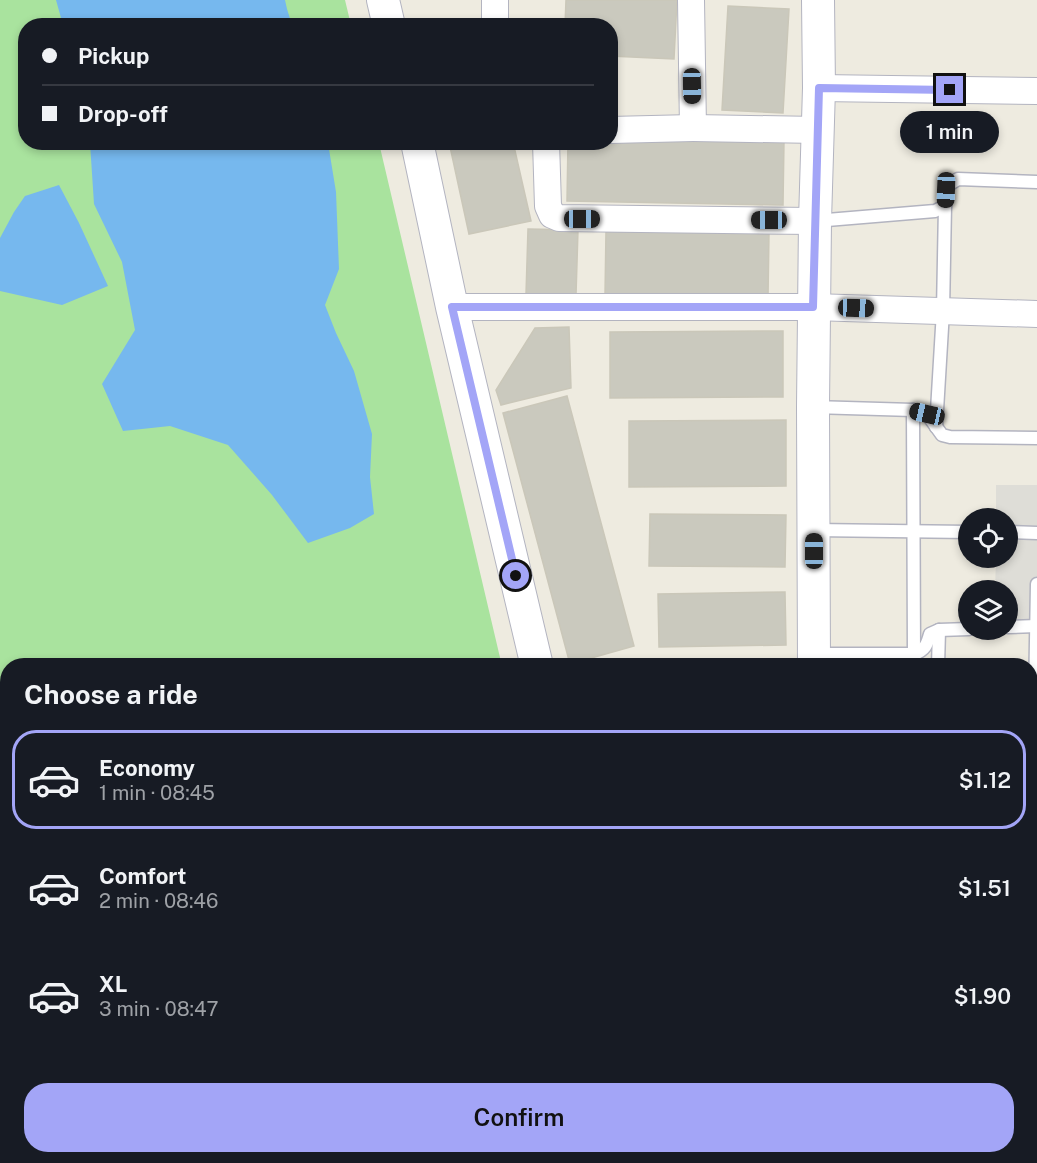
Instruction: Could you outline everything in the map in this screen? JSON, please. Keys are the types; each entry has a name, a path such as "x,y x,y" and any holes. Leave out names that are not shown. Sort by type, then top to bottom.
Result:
{"street":[{"path":"382,0 387,18"},
{"path":"495,0 495,18"},
{"path":"691,0 693,129"},
{"path":"814,658 813,307 819,88 818,0"},
{"path":"819,88 1037,91"},
{"path":"618,130 818,129"},
{"path":"419,150 452,307 535,658"},
{"path":"546,150 548,206 552,215 559,218 815,220"},
{"path":"452,307 813,307 1037,314"}],"lane":[{"path":"936,427 943,311 945,206 948,185 958,179 1037,182"},
{"path":"815,220 935,211 945,206"},
{"path":"813,407 913,411 927,414 942,435 950,437 1037,438"},
{"path":"913,411 914,654"},
{"path":"813,530 958,532"},
{"path":"1018,532 1037,533"},
{"path":"1036,658 1037,584"},
{"path":"1018,627 1036,626"},
{"path":"847,658 914,654 922,651 927,645 930,634 939,630 958,629"},
{"path":"938,658 939,630"}],"green space":[{"path":"0,0 345,0 349,18 18,18 18,150 381,150 500,658 0,658"}],"shaded area":[{"path":"996,485 1037,485 1037,633 1018,633 1018,580 995,580 996,568 1018,568 1018,508 996,508"}],"water":[{"path":"56,0 285,0 290,18 61,18"},
{"path":"90,150 329,150 336,192 339,269 325,305 354,371 372,434 370,477 374,514 350,528 308,543 272,495 228,445 170,426 123,431 102,384 135,330 122,262 94,204"},
{"path":"59,185 108,286 62,305 0,291 0,238 14,212 25,196"}],"building":[{"path":"566,0 677,0 674,59 618,56 618,18 565,18"},
{"path":"728,6 789,9 783,113 722,110"},
{"path":"618,138 784,141 783,205 567,201 568,150 618,150"},
{"path":"451,150 515,150 531,221 469,234"},
{"path":"528,229 578,230 576,295 526,294"},
{"path":"606,231 769,233 768,297 605,295"},
{"path":"569,327 571,388 501,405 496,390 535,328"},
{"path":"783,331 783,397 610,398 610,332"},
{"path":"567,396 634,646 591,658 568,658 503,413"},
{"path":"786,420 786,486 629,487 629,421"},
{"path":"650,514 786,515 785,567 649,566"},
{"path":"785,592 786,645 659,647 658,594"}],"route":[{"path":"516,576 452,307 813,307 819,88 950,90"}]}
